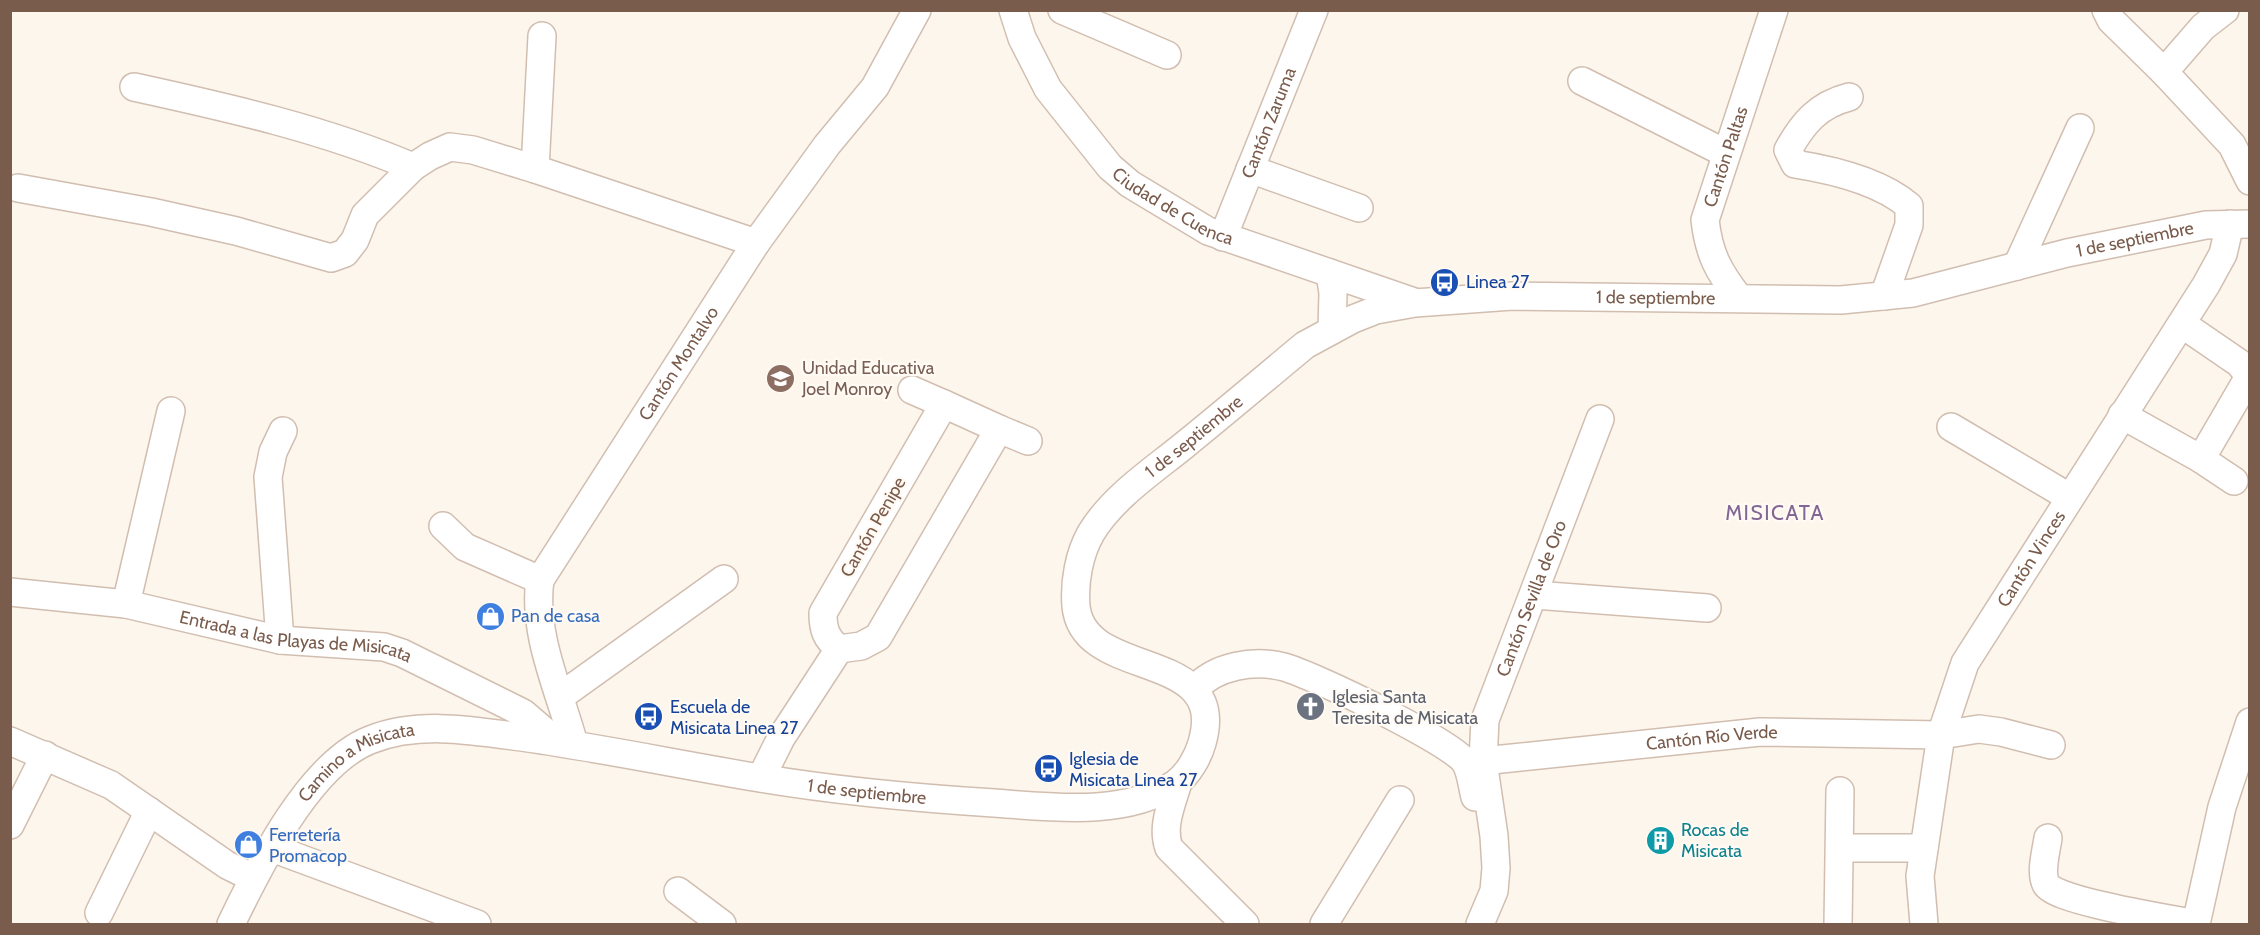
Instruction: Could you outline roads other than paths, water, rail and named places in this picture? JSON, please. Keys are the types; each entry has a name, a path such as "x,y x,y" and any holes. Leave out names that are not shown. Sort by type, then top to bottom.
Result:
{"street":[{"name":"Cantón Montalvo","path":"566,743 561,696 541,633 536,603 540,580 756,243 827,145 875,87 916,10"},
{"name":"Ciudad de Cuenca","path":"1013,10 1022,38 1048,89 1110,167 1130,184 1208,231 1415,303"},
{"path":"1062,10 1167,55"},
{"name":"Cantón Zaruma","path":"1223,237 1314,10"},
{"name":"Cantón Paltas","path":"1739,298 1721,275 1708,248 1705,220 1725,153 1774,10"},
{"path":"2106,10 2111,20 2164,72 2232,145 2250,181"},
{"path":"2164,72 2203,27 2225,10"},
{"path":"535,170 542,36"},
{"path":"1582,81 1725,153"},
{"path":"134,87 299,125 360,145 413,167"},
{"path":"1849,97 1829,103 1813,114 1788,150 1795,164 1825,168 1851,177 1898,196 1909,206 1909,225 1884,296"},
{"path":"2017,266 2080,128"},
{"path":"18,188 151,212 236,231 331,258 345,253 354,240 365,215 413,167 450,147 473,150 756,243"},
{"path":"1250,169 1359,208"},
{"name":"1 de septiembre","path":"1195,688 1175,676 1097,644 1081,627 1076,607 1080,557 1089,536 1103,515 1305,345 1376,310 1415,303 1512,296 1841,300 1884,296 1913,293 2017,266 2205,225 2240,224"},
{"name":"Cantón Vinces","path":"1924,924 1920,876 1941,735 1965,663 2069,497 2182,324 2240,224"},
{"path":"1330,273 1334,293 1332,330"},
{"path":"2182,324 2239,363 2246,372 2247,380 2201,459"},
{"path":"912,390 1028,441"},
{"name":"Cantón Penipe","path":"839,649 829,640 823,627 823,613 944,404"},
{"path":"126,604 171,411"},
{"path":"2122,415 2201,459 2234,481"},
{"name":"Cantón Sevilla de Oro","path":"1480,924 1494,891 1496,849 1483,761 1485,720 1535,595 1600,419"},
{"path":"1951,427 2069,497"},
{"path":"761,778 781,738 839,649 861,646 878,637 999,429"},
{"path":"280,640 268,477 273,452 283,431"},
{"path":"443,526 465,547 540,580"},
{"path":"561,696 724,579"},
{"name":"Entrada a las Playas de Misicata","path":"10,592 126,604 280,640 384,647 402,653 523,713 566,743"},
{"path":"1535,595 1707,608"},
{"path":"1245,924 1169,848 1165,836 1166,822 1178,782 1199,753 1206,729 1205,707 1195,688 1204,679 1221,669 1244,665 1283,666 1390,714 1455,752 1466,763 1484,835 1489,845 1496,849"},
{"path":"2048,838 2044,876 2046,886 2054,893 2073,900 2196,924 2222,807 2250,722"},
{"name":"Camino a Misicata","path":"231,924 253,878 311,788 333,762 368,740 388,734 428,728 476,731 566,743"},
{"name":"Cantón Río Verde","path":"1483,761 1760,732 1941,735 1979,729 2001,732 2051,746"},
{"path":"10,741 111,785 227,865 253,878"},
{"name":"1 de septiembre","path":"566,743 761,778 888,796 1081,807 1129,802 1178,782"},
{"path":"10,825 45,755"},
{"path":"1838,924 1840,791"},
{"path":"1324,924 1400,800"},
{"path":"99,913 149,811"},
{"path":"272,848 477,924"},
{"path":"1840,848 1924,848"},
{"path":"678,891 722,924"}],"place":[{"name":"Linea 27","path":"1445,282"},
{"name":"Unidad Educativa Joel Monroy","path":"781,378"},
{"name":"Pan de casa","path":"490,616"},
{"name":"Iglesia Santa Teresita de Misicata","path":"1311,707"},
{"name":"Escuela de Misicata Linea 27","path":"649,717"},
{"name":"Iglesia de Misicata Linea 27","path":"1048,769"},
{"name":"Rocas de Misicata","path":"1660,840"},
{"name":"Ferretería Promacop","path":"248,845"}],"district":[{"name":"MISICATA","path":"1775,513"}]}
